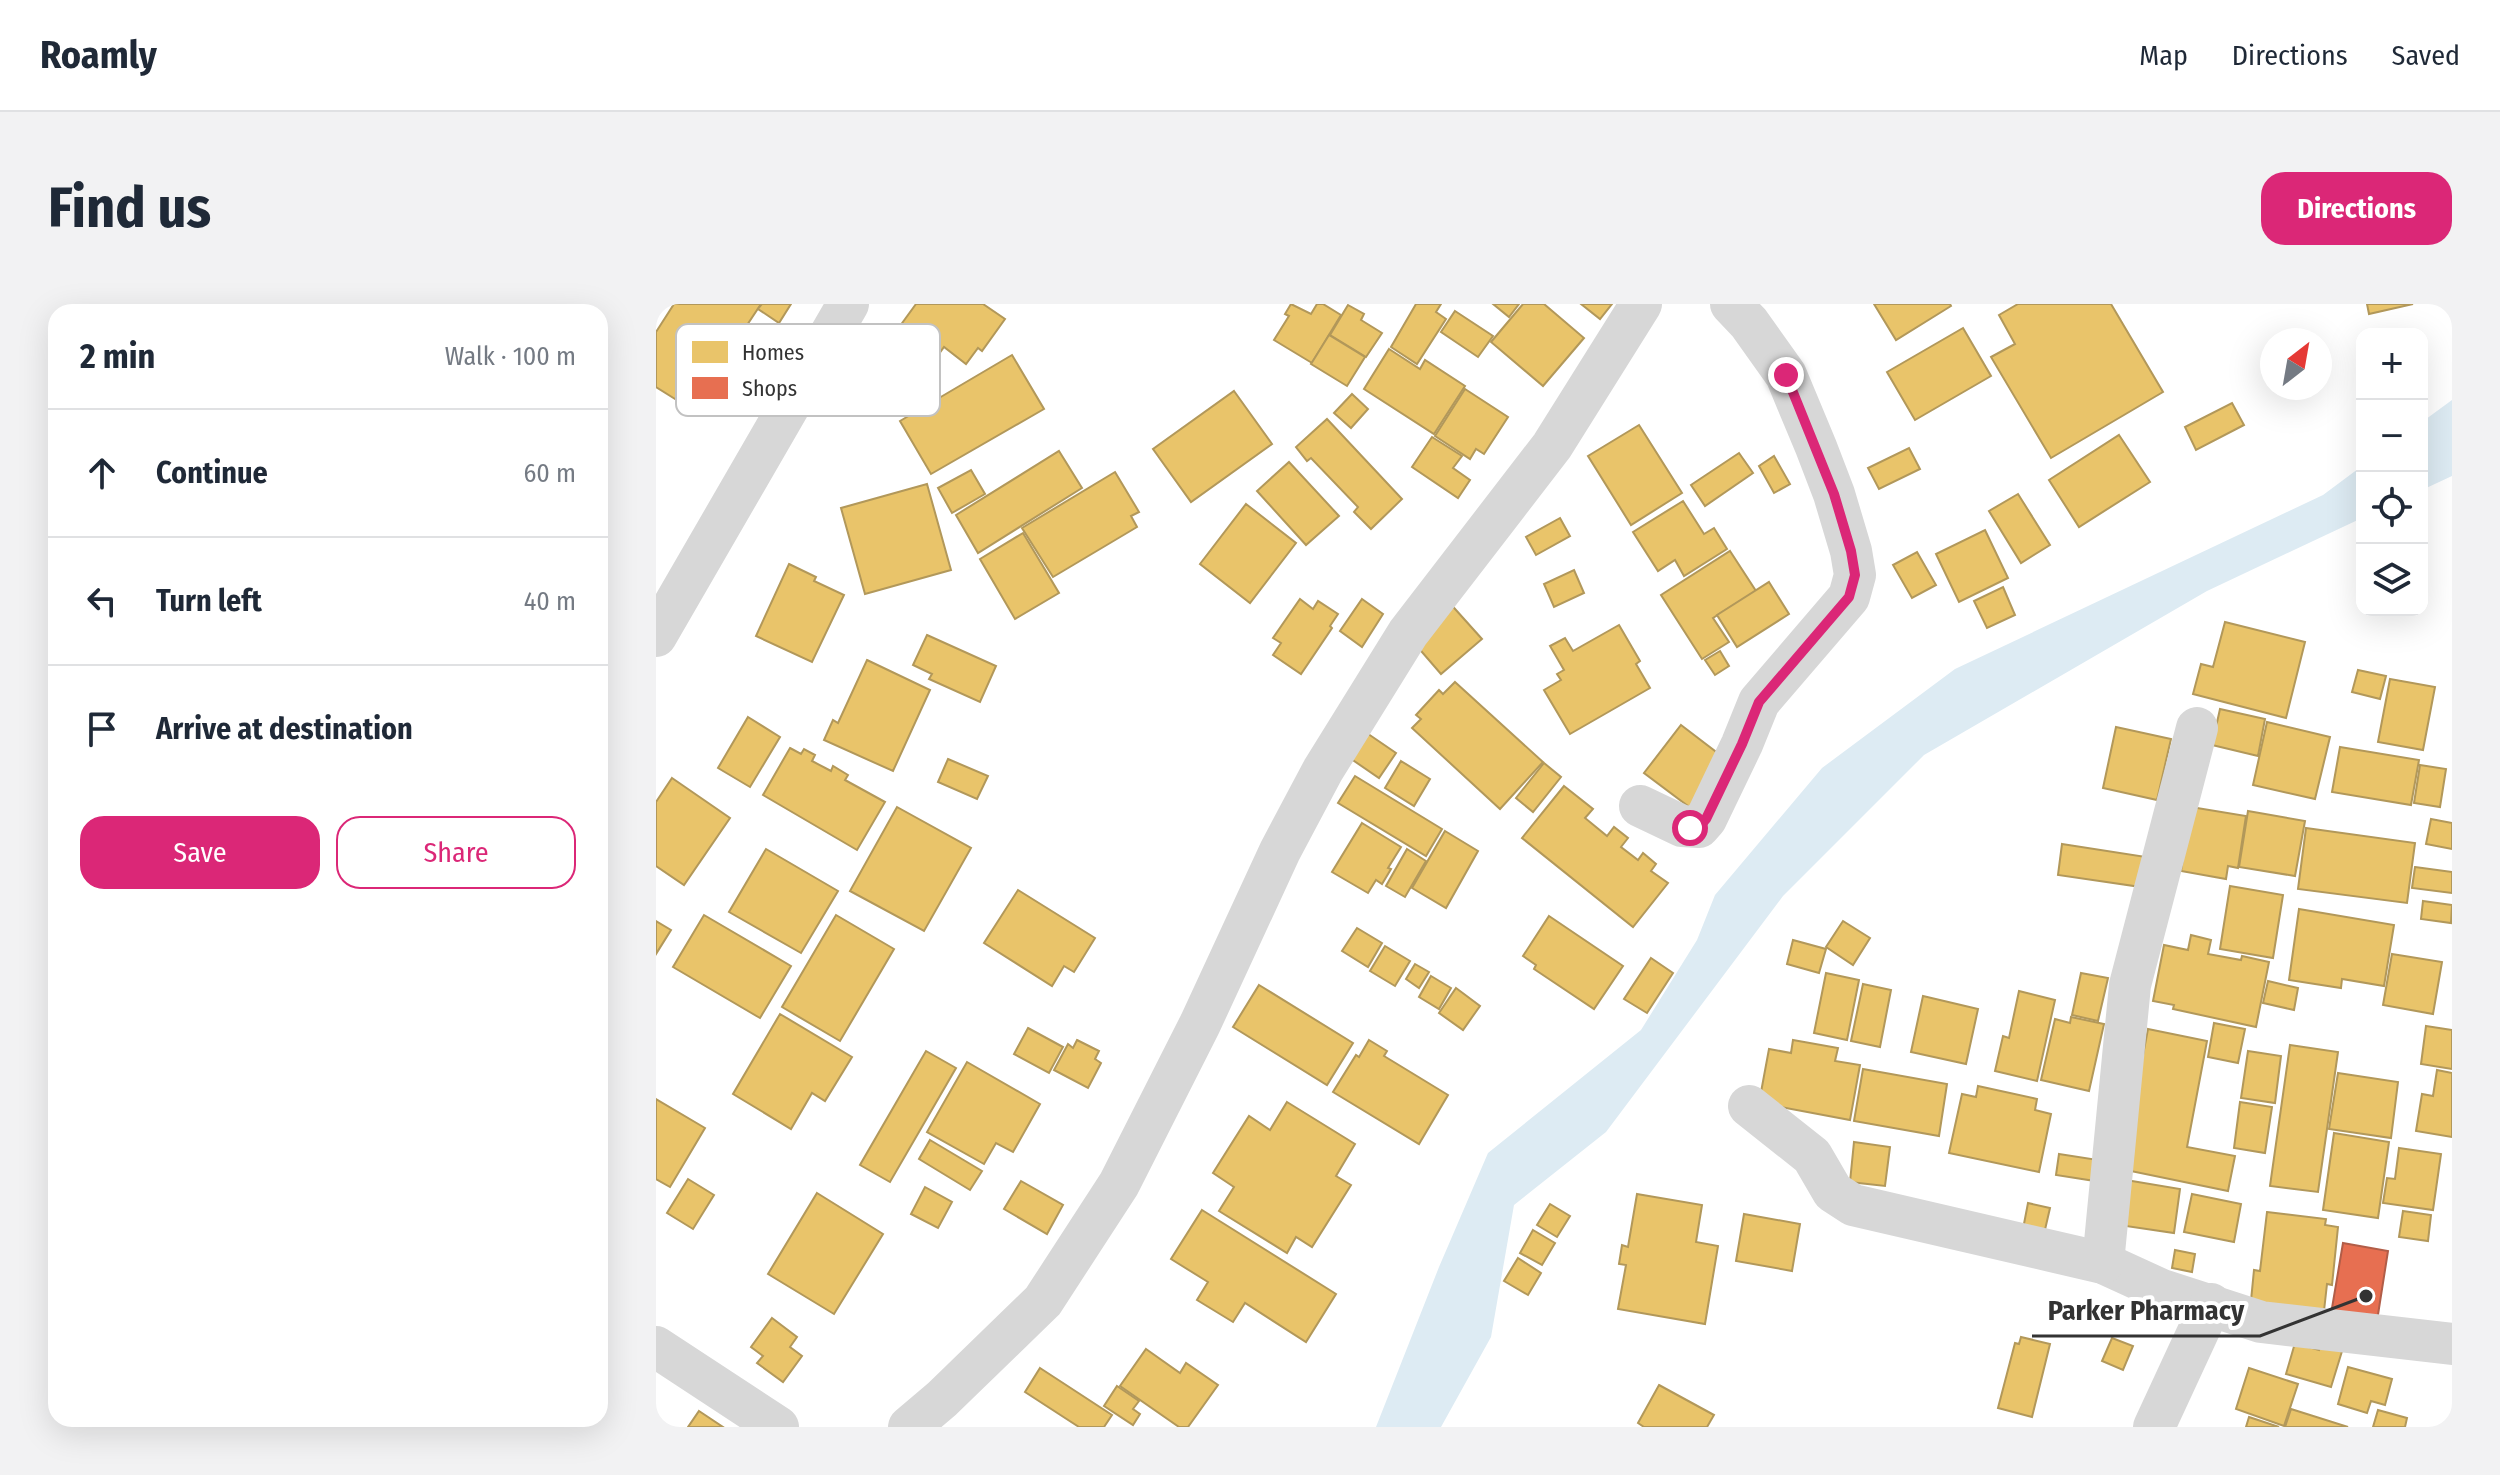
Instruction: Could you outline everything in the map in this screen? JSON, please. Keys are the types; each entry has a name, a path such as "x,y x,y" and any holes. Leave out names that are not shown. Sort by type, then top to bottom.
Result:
{"street":[{"path":"836,324 848,304"},
{"path":"909,1427 1043,1301 1119,1184 1200,1024 1280,851 1323,770 1408,633 1552,446 1641,304"},
{"path":"1640,806 1682,826 1699,827 1706,819 1742,744 1759,702 1849,597 1855,575 1834,494 1786,375 1749,323 1731,304"},
{"path":"656,636 783,416"},
{"path":"2103,1263 2130,985 2197,728"},
{"path":"1749,1106 1812,1156 1833,1192 1853,1205 2103,1263 2162,1290 2261,1322 2452,1344"},
{"path":"2154,1427 2211,1304"},
{"path":"656,1347 778,1427"}],"shaded area":[{"path":"2452,400 2452,476 2428,487 2428,472 2428,418"},
{"path":"2356,470 2356,521 2207,591 1924,755 1783,896 1606,1132 1514,1205 1491,1337 1441,1427 1376,1427 1488,1153 1641,1030 1697,940 1715,895 1822,768 1955,669 2323,495"}],"building: Homes":[{"path":"674,304 761,304 748,324 676,324 676,400 656,387 656,332"},
{"path":"762,304 791,304 779,323 758,309"},
{"path":"916,304 983,304 1005,319 982,351 978,348 966,364 944,347 940,353 940,324 901,324"},
{"path":"1291,304 1311,314 1317,304 1323,304 1341,315 1312,363 1274,340 1289,316 1285,314"},
{"path":"1416,304 1441,304 1436,312 1446,319 1417,364 1391,347"},
{"path":"1493,304 1519,304 1509,317"},
{"path":"1523,304 1544,304 1584,338 1543,386 1491,342"},
{"path":"1581,304 1612,304 1600,319"},
{"path":"1874,304 1950,304 1951,306 1896,340"},
{"path":"2018,304 2111,304 2163,392 2051,458 1991,357 2015,344 1999,315"},
{"path":"2367,304 2413,304 2369,314"},
{"path":"1348,305 1364,314 1361,320 1382,333 1366,357 1330,335"},
{"path":"1455,311 1493,336 1478,357 1441,332"},
{"path":"1963,328 1991,376 1915,420 1887,372"},
{"path":"1329,335 1365,357 1347,386 1311,364"},
{"path":"1389,349 1420,369 1425,360 1465,386 1434,434 1364,389"},
{"path":"1012,355 1044,409 931,474 900,421 908,416 940,416 940,397"},
{"path":"1465,389 1508,417 1484,454 1476,449 1470,459 1435,436"},
{"path":"1234,391 1272,444 1191,502 1153,449"},
{"path":"1352,394 1368,409 1351,428 1334,413"},
{"path":"2232,403 2244,425 2196,450 2185,427"},
{"path":"1327,419 1402,499 1371,529 1354,512 1358,507 1311,458 1307,461 1296,447"},
{"path":"1639,425 1682,493 1631,525 1588,456"},
{"path":"2119,435 2150,482 2079,527 2049,480"},
{"path":"1432,437 1462,456 1453,468 1470,480 1458,498 1412,467"},
{"path":"1909,448 1920,469 1879,489 1868,468"},
{"path":"1059,451 1082,488 978,553 956,515"},
{"path":"1739,453 1753,473 1705,506 1691,485"},
{"path":"1774,456 1790,484 1774,493 1759,466"},
{"path":"1289,462 1339,516 1306,545 1257,491"},
{"path":"971,470 985,494 952,513 938,488"},
{"path":"1115,472 1139,512 1131,516 1137,527 1053,577 1022,528"},
{"path":"927,484 951,570 865,594 841,508"},
{"path":"2018,494 2050,545 2021,563 1989,511"},
{"path":"1683,501 1704,534 1714,528 1727,549 1684,576 1675,560 1658,571 1633,532"},
{"path":"1246,504 1296,543 1250,603 1200,564"},
{"path":"1560,518 1570,536 1536,555 1526,537"},
{"path":"1985,530 2008,578 1959,602 1936,554"},
{"path":"1023,533 1059,593 1015,619 980,559"},
{"path":"1730,551 1756,591 1713,618 1729,642 1702,659 1661,595"},
{"path":"1917,552 1936,585 1912,598 1893,565"},
{"path":"789,564 816,577 814,581 844,595 812,662 756,636"},
{"path":"1574,570 1584,593 1554,607 1544,584"},
{"path":"1769,582 1789,614 1737,647 1717,615"},
{"path":"2003,587 2015,615 1987,628 1974,601"},
{"path":"1300,599 1313,609 1318,601 1338,614 1301,674 1273,655 1281,643 1273,638"},
{"path":"1362,599 1383,614 1362,647 1340,631"},
{"path":"1447,600 1482,639 1441,674 1415,644"},
{"path":"2225,622 2305,642 2286,718 2193,694 2201,664 2213,667"},
{"path":"1619,625 1640,661 1636,664 1650,688 1570,734 1544,690 1561,680 1557,674 1564,670 1550,646 1565,638 1573,651"},
{"path":"927,635 996,666 980,702 929,679 932,674 913,665"},
{"path":"1720,651 1729,666 1715,675 1705,660"},
{"path":"867,660 930,690 893,771 824,740 833,720 838,723"},
{"path":"2358,670 2386,676 2380,699 2352,692"},
{"path":"2390,679 2435,687 2423,750 2378,742"},
{"path":"1455,682 1543,762 1500,809 1412,728 1421,719 1416,715 1439,690 1443,694"},
{"path":"2220,709 2265,719 2258,756 2212,745"},
{"path":"748,717 780,737 750,787 718,768"},
{"path":"2267,722 2330,737 2315,799 2253,785"},
{"path":"1681,725 1732,764 1696,812 1644,773"},
{"path":"1358,727 1396,753 1379,778 1341,752"},
{"path":"2116,727 2171,739 2157,800 2103,788"},
{"path":"2340,747 2419,760 2411,805 2332,792"},
{"path":"790,748 801,754 804,749 815,755 812,761 831,771 833,766 848,775 845,780 885,802 857,850 763,795"},
{"path":"948,759 988,776 977,799 938,782"},
{"path":"1401,761 1430,779 1414,806 1385,788"},
{"path":"1544,763 1561,777 1533,812 1516,798"},
{"path":"2420,765 2446,769 2440,807 2414,803"},
{"path":"1355,776 1442,829 1426,856 1338,803"},
{"path":"672,778 730,818 684,885 656,866 656,802"},
{"path":"1564,786 1593,809 1585,818 1607,836 1614,827 1628,838 1621,847 1638,860 1643,853 1656,864 1651,871 1668,883 1633,927 1522,838"},
{"path":"897,807 971,848 924,931 850,891"},
{"path":"2191,807 2246,816 2238,868 2228,866 2226,879 2181,871"},
{"path":"2248,811 2305,821 2295,876 2239,867"},
{"path":"2431,819 2452,823 2452,849 2426,844"},
{"path":"1362,823 1401,847 1382,884 1376,880 1368,893 1332,872"},
{"path":"2306,828 2415,843 2407,903 2298,889"},
{"path":"1445,831 1478,851 1446,908 1412,888"},
{"path":"2062,844 2146,857 2141,887 2058,875"},
{"path":"766,849 838,891 801,953 729,912"},
{"path":"1407,849 1426,861 1405,897 1386,886"},
{"path":"2415,867 2452,872 2452,893 2412,888"},
{"path":"2230,886 2283,895 2273,958 2220,949"},
{"path":"1018,890 1095,938 1074,972 1064,966 1052,986 984,943"},
{"path":"2423,901 2452,905 2451,923 2421,919"},
{"path":"2299,909 2394,925 2384,986 2342,979 2341,988 2289,980"},
{"path":"704,915 791,966 760,1018 673,967"},
{"path":"836,915 894,949 840,1041 782,1007"},
{"path":"1549,916 1623,966 1594,1009 1534,969 1536,965 1523,956"},
{"path":"656,921 671,930 656,954"},
{"path":"1843,921 1870,938 1853,965 1826,947"},
{"path":"1357,928 1382,943 1368,967 1342,951"},
{"path":"2191,935 2211,940 2208,954 2241,960 2242,956 2269,962 2256,1027 2173,1009 2174,1005 2153,1001 2164,945 2188,950"},
{"path":"1793,940 1826,949 1819,973 1787,964"},
{"path":"1385,946 1410,961 1395,986 1370,971"},
{"path":"2392,954 2442,962 2433,1014 2383,1005"},
{"path":"1651,958 1673,973 1647,1013 1624,999"},
{"path":"1415,964 1429,972 1419,988 1406,979"},
{"path":"1826,973 1859,980 1847,1040 1814,1033"},
{"path":"2081,973 2108,978 2098,1021 2072,1015"},
{"path":"1431,976 1451,988 1439,1009 1419,997"},
{"path":"2268,981 2298,988 2294,1010 2263,1003"},
{"path":"1863,984 1891,990 1880,1047 1851,1041"},
{"path":"1259,985 1353,1043 1327,1085 1233,1027"},
{"path":"1456,988 1480,1006 1463,1030 1439,1013"},
{"path":"2019,991 2055,1000 2037,1081 1995,1071 2003,1036 2009,1038"},
{"path":"1923,996 1978,1009 1966,1064 1911,1052"},
{"path":"780,1014 852,1057 825,1101 812,1093 791,1129 733,1094"},
{"path":"2071,1017 2104,1024 2089,1091 2041,1080 2055,1019 2070,1023"},
{"path":"2214,1023 2245,1029 2238,1063 2208,1057"},
{"path":"2426,1026 2452,1030 2452,1069 2421,1064"},
{"path":"1028,1028 1063,1047 1049,1073 1014,1054"},
{"path":"2148,1029 2207,1041 2187,1147 2235,1156 2228,1191 2121,1169"},
{"path":"1077,1040 1099,1051 1095,1059 1101,1063 1088,1088 1054,1070 1068,1044 1073,1048"},
{"path":"1369,1040 1387,1051 1384,1056 1448,1095 1419,1144 1333,1092"},
{"path":"1793,1040 1838,1048 1835,1061 1860,1065 1850,1120 1759,1103 1769,1049 1791,1053"},
{"path":"2290,1045 2338,1052 2318,1192 2270,1186"},
{"path":"926,1051 956,1068 890,1182 860,1165"},
{"path":"2248,1051 2281,1056 2275,1103 2241,1098"},
{"path":"967,1062 1040,1104 1013,1152 996,1143 984,1164 927,1132"},
{"path":"1863,1069 1947,1084 1939,1136 1854,1121"},
{"path":"2437,1070 2452,1073 2452,1137 2416,1131 2422,1094 2433,1096"},
{"path":"2338,1073 2398,1082 2391,1138 2329,1129"},
{"path":"1978,1086 2037,1099 2035,1110 2051,1114 2039,1172 1949,1153 1962,1094 1976,1097"},
{"path":"656,1099 705,1128 670,1187 656,1179"},
{"path":"1287,1102 1355,1144 1336,1176 1351,1185 1312,1247 1296,1237 1287,1253 1219,1211 1234,1187 1213,1173 1249,1116 1270,1130"},
{"path":"2240,1102 2272,1107 2265,1153 2234,1148"},
{"path":"2334,1133 2389,1142 2378,1218 2323,1210"},
{"path":"930,1140 982,1171 970,1190 919,1159"},
{"path":"1854,1142 1890,1147 1885,1186 1850,1182"},
{"path":"2399,1148 2441,1154 2433,1210 2383,1203 2387,1178 2395,1179"},
{"path":"2059,1154 2098,1160 2095,1181 2056,1175"},
{"path":"688,1179 714,1195 693,1229 667,1213"},
{"path":"2126,1180 2180,1189 2174,1233 2119,1225"},
{"path":"1021,1181 1063,1205 1047,1234 1004,1209"},
{"path":"925,1187 952,1202 938,1228 911,1214"},
{"path":"817,1193 883,1234 834,1314 768,1274"},
{"path":"1637,1194 1702,1205 1696,1242 1718,1246 1705,1324 1618,1309 1626,1265 1619,1264 1622,1245 1628,1247"},
{"path":"2192,1194 2241,1204 2234,1242 2184,1232"},
{"path":"2028,1203 2050,1208 2044,1234 2023,1229"},
{"path":"1550,1204 1570,1216 1557,1237 1537,1225"},
{"path":"1202,1210 1336,1294 1306,1342 1245,1303 1233,1322 1197,1300 1208,1282 1171,1259"},
{"path":"2403,1211 2431,1215 2428,1241 2399,1237"},
{"path":"2267,1212 2326,1219 2325,1225 2338,1227 2332,1285 2327,1284 2323,1320 2250,1311 2254,1270 2260,1271"},
{"path":"1744,1214 1800,1224 1792,1271 1736,1261"},
{"path":"1533,1230 1555,1243 1542,1265 1520,1253"},
{"path":"2175,1250 2195,1254 2192,1272 2172,1268"},
{"path":"1518,1258 1541,1273 1528,1295 1504,1281"},
{"path":"772,1318 797,1337 790,1347 802,1356 783,1382 757,1363 763,1356 751,1347"},
{"path":"2021,1337 2050,1344 2032,1417 1998,1408 2015,1343 2019,1344"},
{"path":"2112,1338 2133,1346 2123,1370 2102,1361"},
{"path":"2322,1342 2343,1348 2331,1387 2286,1374 2295,1343 2319,1350"},
{"path":"1146,1349 1180,1373 1186,1363 1218,1385 1188,1427 1179,1427 1120,1386"},
{"path":"2348,1367 2392,1379 2385,1405 2371,1401 2367,1413 2338,1404"},
{"path":"1040,1368 1112,1415 1104,1427 1079,1427 1025,1392"},
{"path":"2249,1368 2298,1384 2284,1426 2236,1409"},
{"path":"1659,1385 1714,1415 1707,1427 1644,1427 1638,1423"},
{"path":"1117,1386 1139,1401 1133,1409 1140,1414 1133,1425 1104,1406"},
{"path":"2291,1409 2348,1427 2285,1427"},
{"path":"2378,1410 2407,1418 2405,1427 2373,1427"},
{"path":"699,1411 723,1427 688,1427"},
{"path":"2249,1417 2279,1427 2246,1427"}],"building: Shops":[{"path":"2343,1243 2388,1251 2377,1321 2331,1314"}],"place":[{"name":"Parker Pharmacy","path":"2366,1296"}],"route":[{"path":"1690,828 1699,827 1706,819 1759,702 1849,597 1855,575 1834,494 1786,375"}]}
